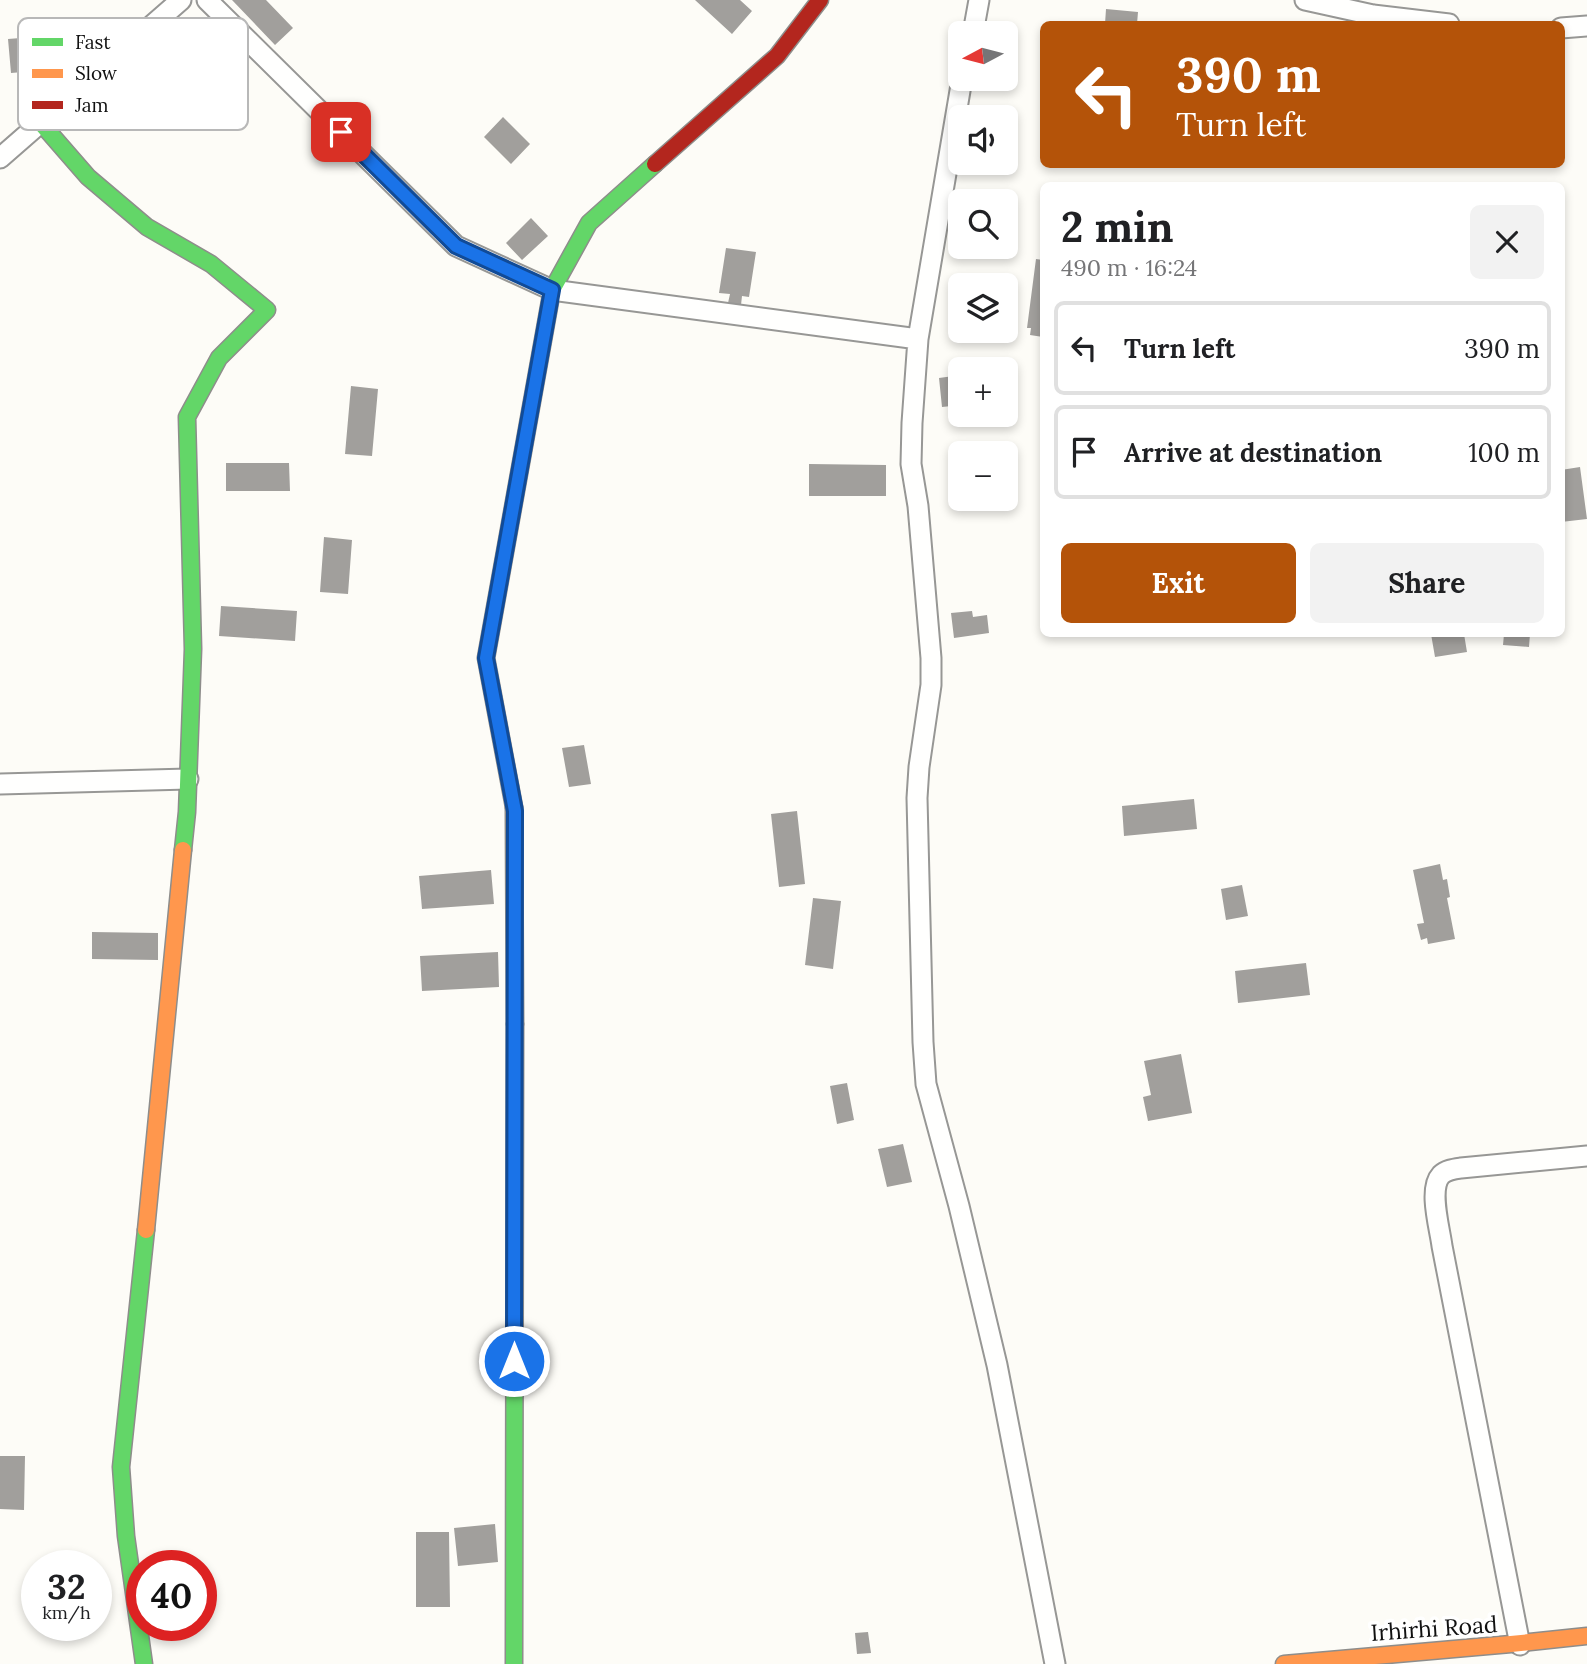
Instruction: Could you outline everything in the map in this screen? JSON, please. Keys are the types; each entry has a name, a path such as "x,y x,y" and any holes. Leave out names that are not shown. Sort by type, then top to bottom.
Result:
{"street":[{"path":"161,18 181,0"},
{"path":"207,0 225,18"},
{"path":"514,1664 515,811 486,658 552,290 589,223 776,56 820,0"},
{"path":"975,21 979,0"},
{"path":"1305,0 1373,15 1424,21"},
{"path":"1565,28 1587,26"},
{"path":"248,41 456,246 552,290 918,339"},
{"path":"960,91 918,339 912,423 911,464 918,506 932,658 917,797 923,1042 926,1084 960,1206 997,1365 1055,1664"},
{"path":"0,158 33,130"},
{"path":"47,130 88,177 137,218 211,264 267,310 219,358 187,417 192,649 187,812 121,1468 126,1536 144,1664"},
{"path":"0,784 188,779"},
{"path":"1520,1645 1442,1246 1434,1190 1440,1176 1447,1171 1587,1156"},
{"name":"Irhirhi Road","path":"1284,1664 1368,1655 1520,1645 1587,1636"}],"building":[{"path":"232,0 266,0 293,28 275,45"},
{"path":"695,0 740,0 752,11 732,34"},
{"path":"1106,9 1138,12 1137,21 1105,21"},
{"path":"18,38 18,72 11,73 8,39"},
{"path":"503,117 530,144 511,164 484,137"},
{"path":"531,218 548,236 522,260 506,243"},
{"path":"726,248 756,252 749,297 742,296 741,305 728,303 730,294 719,293"},
{"path":"1036,259 1040,260 1040,337 1030,335 1031,328 1027,328"},
{"path":"948,377 948,406 942,407 939,378"},
{"path":"351,386 378,389 372,456 345,454"},
{"path":"226,463 289,463 290,491 226,491"},
{"path":"809,464 886,465 886,496 809,496"},
{"path":"1580,467 1587,519 1565,522 1565,469"},
{"path":"324,537 352,540 348,594 320,592"},
{"path":"221,606 297,611 295,641 219,636"},
{"path":"972,611 973,617 987,615 989,633 954,638 951,613"},
{"path":"1432,637 1464,637 1467,652 1435,657"},
{"path":"1504,637 1530,637 1529,647 1503,645"},
{"path":"584,745 591,784 569,787 562,748"},
{"path":"1194,799 1197,829 1124,836 1122,806"},
{"path":"797,811 805,884 779,887 771,814"},
{"path":"1440,864 1443,880 1447,879 1450,897 1447,898 1455,939 1428,944 1427,938 1421,940 1417,924 1424,923 1413,870"},
{"path":"491,870 494,904 422,909 419,876"},
{"path":"1242,885 1248,916 1226,920 1221,889"},
{"path":"813,898 841,901 833,969 805,965"},
{"path":"92,932 158,933 158,960 92,959"},
{"path":"498,952 499,987 422,991 420,956"},
{"path":"1306,963 1310,995 1238,1003 1235,971"},
{"path":"1181,1054 1192,1113 1148,1121 1143,1097 1151,1095 1144,1061"},
{"path":"847,1083 854,1120 837,1124 830,1086"},
{"path":"903,1144 912,1182 887,1187 878,1149"},
{"path":"0,1456 25,1456 24,1510 0,1509"},
{"path":"495,1524 498,1562 458,1566 454,1528"},
{"path":"416,1532 449,1532 450,1607 416,1607"},
{"path":"868,1632 871,1653 857,1654 855,1633"}],"traffic: fast":[{"path":"47,130 88,177 147,227 211,264 267,310 219,358 187,417 193,649 187,812 183,850"},
{"path":"514,807 486,658 552,290 589,223 655,164"},
{"path":"514,1664 515,1024"},
{"path":"144,1664 126,1536 121,1467 146,1230"}],"traffic: slow":[{"path":"514,807 515,1024"},
{"path":"146,1230 183,850"},
{"path":"1284,1664 1587,1636"}],"traffic: jam":[{"path":"655,164 777,56 820,0"}],"route":[{"path":"341,132 456,246 552,290 486,658 515,811 514,1361"}]}
